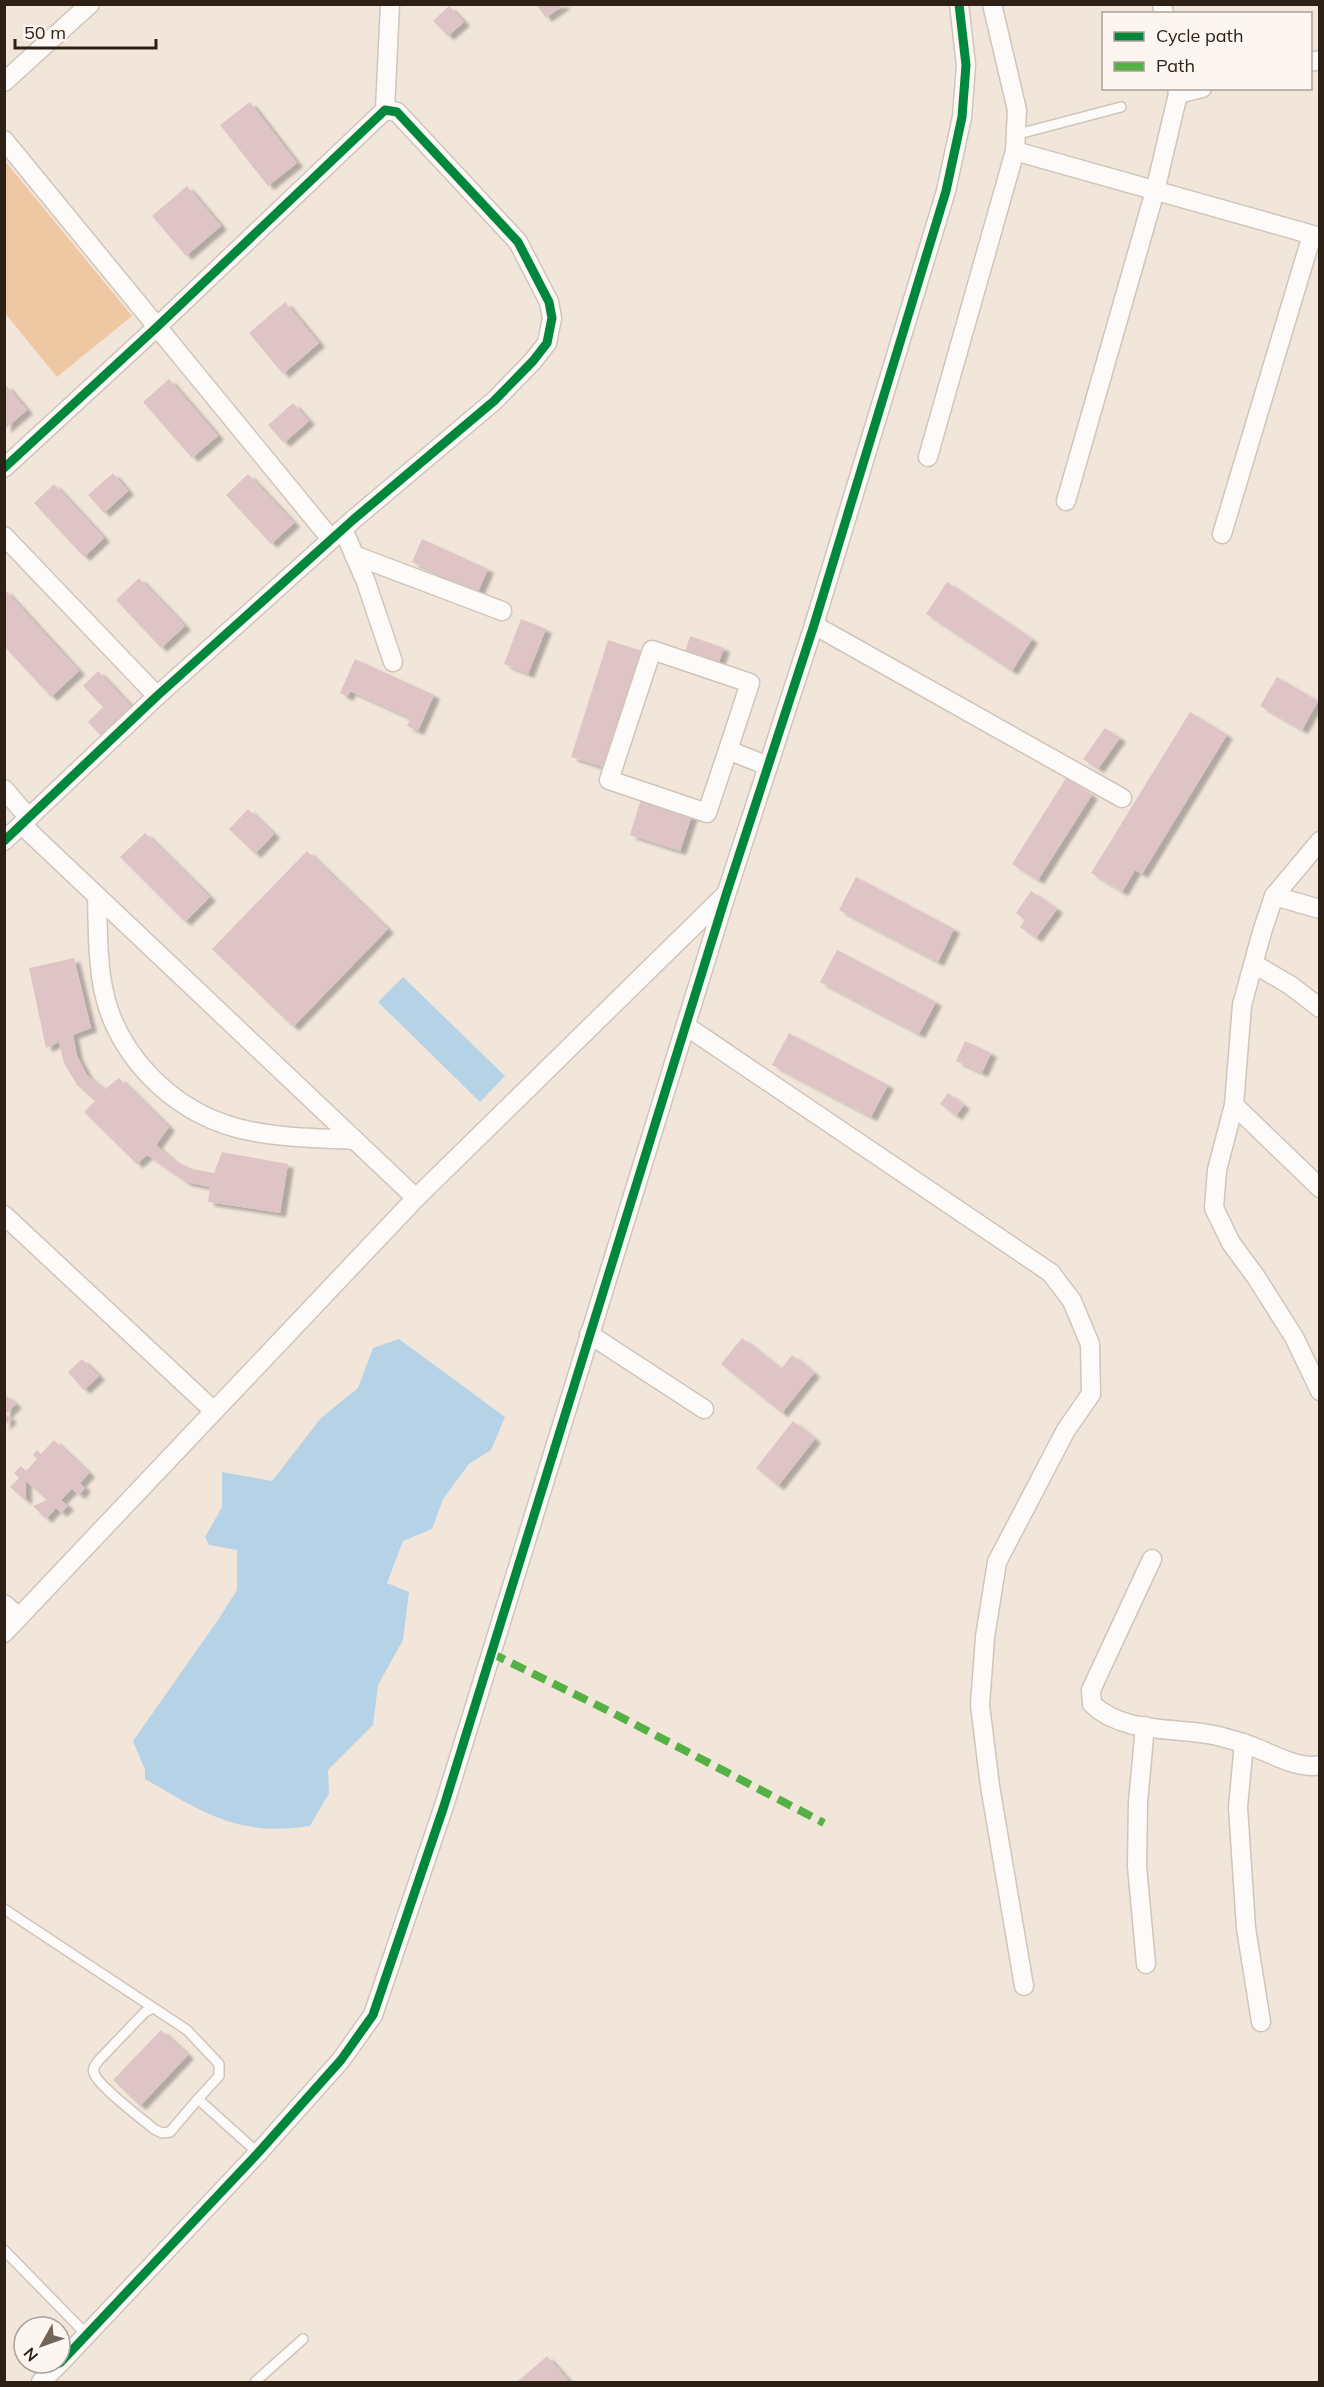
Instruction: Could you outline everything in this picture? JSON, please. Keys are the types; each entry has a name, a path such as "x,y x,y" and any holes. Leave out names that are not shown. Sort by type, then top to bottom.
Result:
{"street":[{"path":"4,82 90,4"},
{"path":"4,468 158,326 385,110 390,4"},
{"path":"72,2351 258,2153 341,2060 373,2015 444,1806 726,895 814,625 946,191 962,117 966,65 959,4"},
{"path":"928,457 1015,143 1017,110 992,4"},
{"path":"1066,501 1155,191 1178,91"},
{"path":"4,841 157,696 337,534 494,401 547,343 552,318 545,293 518,242 397,112 385,110"},
{"path":"4,141 158,326 167,341 354,555 366,582 393,662"},
{"path":"1015,143 1155,191 1316,236 1222,534"},
{"path":"4,536 157,696"},
{"path":"354,555 502,611"},
{"path":"814,625 1122,798"},
{"path":"652,650 750,683 728,750 707,813 609,780 652,650"},
{"path":"728,750 768,766"},
{"path":"4,789 26,821 98,896 416,1198"},
{"path":"1320,841 1274,896 1242,1005 1234,1105 1217,1170 1214,1208 1230,1243 1256,1277 1294,1337 1320,1391"},
{"path":"4,1633 416,1198 726,895"},
{"path":"98,896 98,944 106,1001 120,1033 132,1052 162,1089 178,1102 197,1112 237,1128 291,1136 355,1140"},
{"path":"1274,896 1320,909"},
{"path":"1254,964 1290,985 1320,1008"},
{"path":"686,1026 1051,1274 1072,1300 1090,1344 1091,1394 1066,1430 997,1562 985,1637 980,1705 990,1786 1024,1986"},
{"path":"1234,1105 1320,1188"},
{"path":"4,1215 214,1411"},
{"path":"589,1334 704,1409"},
{"path":"1152,1559 1091,1690 1092,1704 1116,1720 1203,1733 1244,1743 1298,1763 1320,1765"},
{"path":"4,1604 19,1617"},
{"path":"1145,1726 1138,1802 1137,1866 1146,1964"},
{"path":"1244,1743 1238,1807 1246,1928 1261,2022"}],"lane":[{"path":"1015,143 1121,106"},
{"path":"4,1909 153,2008 193,2036 219,2064 219,2076 170,2132 162,2133 154,2129 101,2084 93,2068 145,2012 153,2008"},
{"path":"198,2100 258,2153"},
{"path":"4,2250 87,2335"},
{"path":"255,2382 303,2339"}],"shaded area":[{"path":"5,161 132,316 57,377 5,313"}],"water":[{"path":"403,977 505,1076 480,1102 378,1002"},
{"path":"399,1339 505,1417 491,1450 469,1464 443,1499 432,1529 403,1541 387,1583 409,1592 403,1640 378,1685 373,1725 328,1770 329,1793 310,1826 285,1829 262,1828 242,1825 204,1812 145,1779 145,1770 133,1741 237,1590 237,1550 209,1545 205,1537 222,1507 222,1472 272,1481 321,1418 358,1388 373,1348"}],"building":[{"path":"536,4 565,4 546,18"},
{"path":"449,6 464,22 448,36 433,21"},
{"path":"250,102 297,163 268,186 220,125"},
{"path":"187,186 221,226 186,256 152,216"},
{"path":"285,302 319,343 283,374 249,333"},
{"path":"169,379 218,436 192,458 143,402"},
{"path":"5,384 27,410 5,429"},
{"path":"293,403 309,421 284,443 268,425"},
{"path":"113,473 128,491 104,513 88,495"},
{"path":"248,474 294,523 271,544 226,495"},
{"path":"54,484 104,538 84,557 34,503"},
{"path":"422,539 488,569 478,592 412,562"},
{"path":"139,578 185,626 161,648 116,600"},
{"path":"947,582 1032,639 1012,671 926,614"},
{"path":"4,589 79,671 51,697 4,646"},
{"path":"521,619 546,629 528,674 504,664"},
{"path":"690,636 724,648 718,664 685,652"},
{"path":"608,640 642,651 606,768 571,757"},
{"path":"355,659 434,695 418,731 407,726 410,718 350,691 347,697 340,693"},
{"path":"98,671 133,708 102,737 88,722 103,707 83,686"},
{"path":"1277,677 1318,701 1302,730 1260,706"},
{"path":"1190,712 1227,735 1142,874 1135,870 1122,892 1091,873"},
{"path":"1105,728 1120,738 1098,769 1083,759"},
{"path":"1066,778 1092,795 1038,880 1012,864"},
{"path":"641,799 692,815 680,851 630,835"},
{"path":"248,809 274,834 255,854 229,829"},
{"path":"145,833 210,897 185,922 120,857"},
{"path":"307,851 388,929 293,1027 212,949"},
{"path":"856,877 954,929 938,962 839,910"},
{"path":"1031,891 1057,909 1036,938 1020,927 1025,920 1016,913"},
{"path":"837,950 936,1002 919,1034 820,982"},
{"path":"74,958 91,1028 73,1035 77,1056 87,1075 104,1090 119,1078 169,1127 156,1145 173,1160 192,1169 214,1173 222,1152 288,1164 280,1213 208,1202 210,1187 186,1182 147,1155 137,1164 84,1112 95,1101 77,1085 64,1063 59,1042 46,1048 29,968"},
{"path":"789,1033 888,1085 871,1117 772,1065"},
{"path":"965,1041 991,1053 982,1073 956,1061"},
{"path":"948,1093 964,1105 956,1116 940,1104"},
{"path":"742,1338 781,1369 792,1355 814,1373 782,1413 721,1364"},
{"path":"82,1359 99,1376 84,1390 68,1372"},
{"path":"4,1394 16,1404 6,1414 11,1419 4,1426"},
{"path":"793,1421 815,1439 778,1486 756,1468"},
{"path":"54,1440 89,1473 80,1483 85,1488 79,1495 72,1489 61,1500 68,1506 61,1513 56,1508 46,1519 33,1506 47,1500 26,1481 26,1501 10,1487 19,1478 14,1473 21,1466 26,1471 37,1459 33,1455 37,1450 41,1454"},
{"path":"161,2030 188,2055 140,2106 113,2080"},
{"path":"547,2356 570,2382 517,2382"}],"marked path":[{"path":"491,1653 613,1713 824,1823"}],"cycle path":[{"path":"72,2350 258,2153 341,2060 373,2015 444,1806 726,895 814,625 946,191 962,117 966,65 959,4"},
{"path":"4,468 158,326 385,110 397,112 518,242 549,302 552,318 547,343 533,361 494,401 354,519 157,696 4,841"}]}
